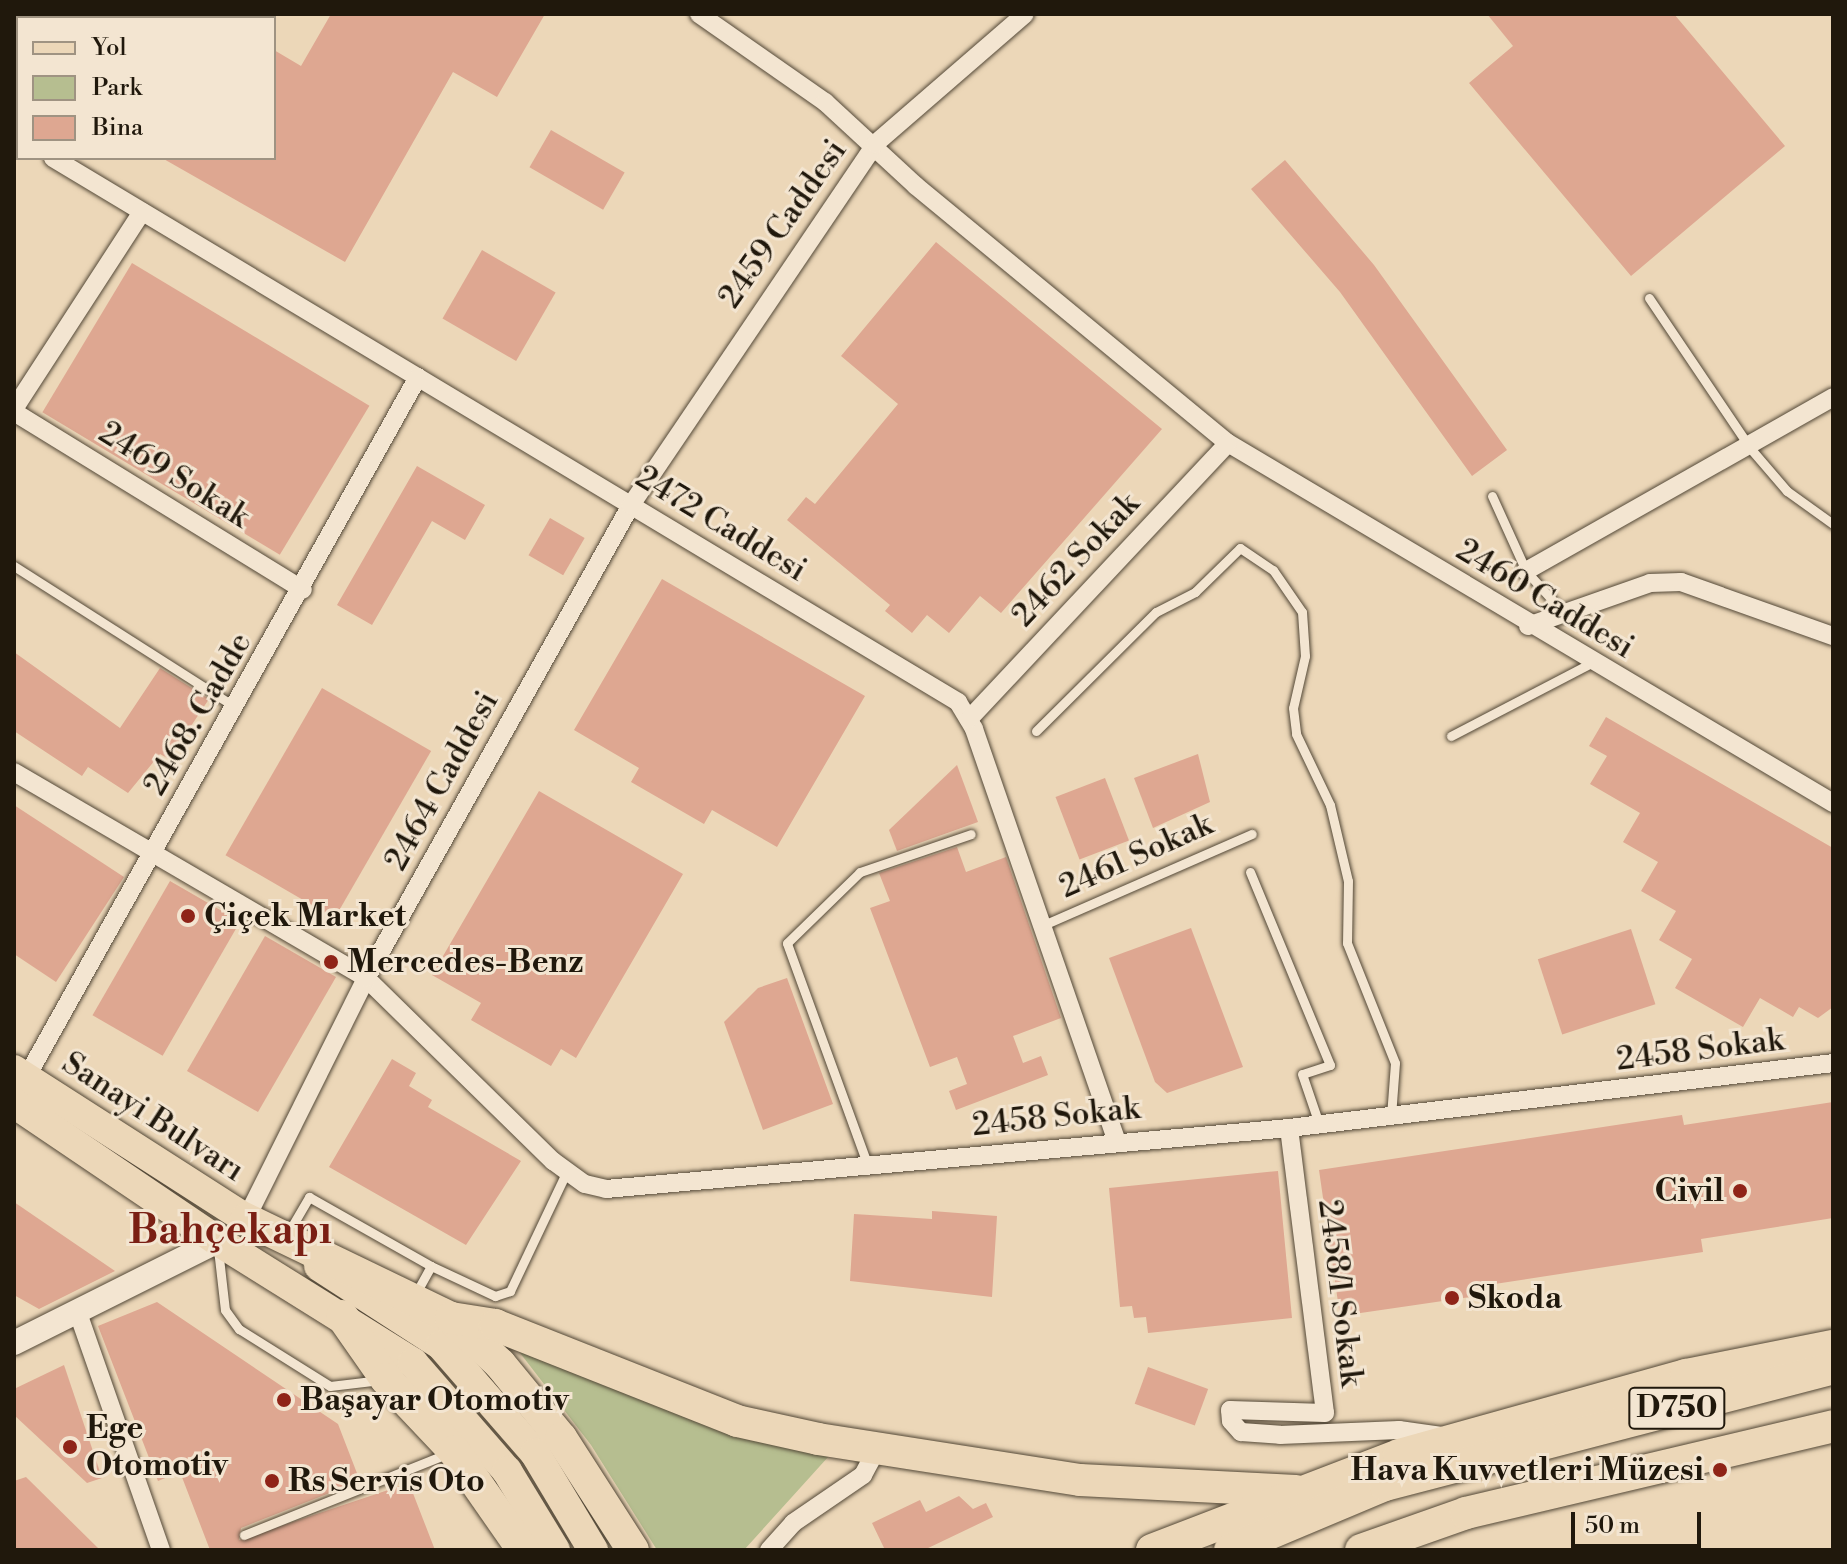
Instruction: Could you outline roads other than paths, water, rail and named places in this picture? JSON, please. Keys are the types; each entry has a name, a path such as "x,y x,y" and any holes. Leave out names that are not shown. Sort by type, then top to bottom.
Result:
{"highway":[{"path":"246,1219 412,1299 446,1332 500,1364 561,1438 633,1550"},
{"path":"342,1316 400,1371 521,1548"},
{"path":"446,1332 495,1325 737,1421 876,1451 1080,1480 1296,1491"},
{"path":"1459,1440 1686,1375 1833,1346"},
{"name":"D750","path":"1230,1550 1385,1485 1833,1368"},
{"name":"D750","path":"1361,1550 1466,1513 1627,1473 1832,1432"},
{"name":"D750","path":"1152,1550 1296,1491 1459,1440 1521,1448"},
{"path":"1421,1550 1627,1473"}],"main road":[{"name":"Sanayi Bulvarı","path":"17,1078 246,1219 446,1332 535,1453 593,1550"},
{"name":"Sanayi Bulvarı","path":"17,1078 218,1241 342,1316"},
{"path":"400,1371 507,1471 555,1550"}],"street":[{"name":"2460 Caddesi","path":"699,14 875,144 916,186 1228,443 1528,626 1833,803"},
{"name":"2459 Caddesi","path":"631,505 875,144 1025,14"},
{"name":"2472 Caddesi","path":"56,160 958,702 969,719 1116,1139"},
{"path":"14,411 142,212"},
{"name":"2468. Cadde","path":"17,1078 238,709 418,377"},
{"path":"1526,571 1750,448 1833,397"},
{"name":"2469 Sokak","path":"14,411 303,590"},
{"name":"2462 Sokak","path":"969,719 1228,443"},
{"name":"2464 Caddesi","path":"246,1219 366,978 631,505"},
{"path":"1528,626 1650,583 1681,582 1833,636"},
{"name":"2458 Sokak","path":"14,772 366,978 567,1171 585,1184 621,1190 868,1167 1116,1139 1289,1128 1833,1063"},
{"name":"2458/1 Sokak","path":"1289,1128 1325,1413 1230,1410 1231,1421 1241,1432 1280,1435 1433,1431 1459,1440"},
{"path":"14,1343 218,1241"},
{"path":"78,1313 161,1550"},
{"path":"769,1550 793,1523 863,1475 876,1451"}],"lane":[{"path":"1649,298 1750,448 1787,491 1833,524"},
{"path":"1492,496 1526,571 1563,612"},
{"path":"1036,731 1156,612 1195,592 1240,548 1273,570 1302,612 1296,734 1330,805 1348,881 1347,943 1395,1063 1391,1116"},
{"path":"14,566 238,709"},
{"path":"1451,736 1593,662"},
{"path":"868,1167 787,943 860,872 971,834"},
{"name":"2461 Sokak","path":"1041,926 1252,834"},
{"path":"1250,872 1330,1065 1302,1074 1319,1124"},
{"path":"285,1238 309,1197 471,1288 495,1296 510,1291 567,1171"},
{"path":"218,1241 225,1310 239,1329 330,1386 400,1371"},
{"path":"412,1299 431,1266"},
{"path":"244,1535 454,1451"}],"place":[{"name":"Çiçek Market","path":"188,916"},
{"name":"Mercedes-Benz","path":"331,962"},
{"name":"Civil","path":"1740,1191"},
{"name":"Skoda","path":"1452,1298"},
{"name":"Başayar Otomotiv","path":"284,1400"},
{"name":"Ege Otomotiv","path":"70,1447"},
{"name":"Hava Kuvvetleri Müzesi","path":"1720,1470"},
{"name":"Rs Servis Oto","path":"272,1481"}],"district":[{"name":"Bahçekapı","path":"230,1231"}]}
